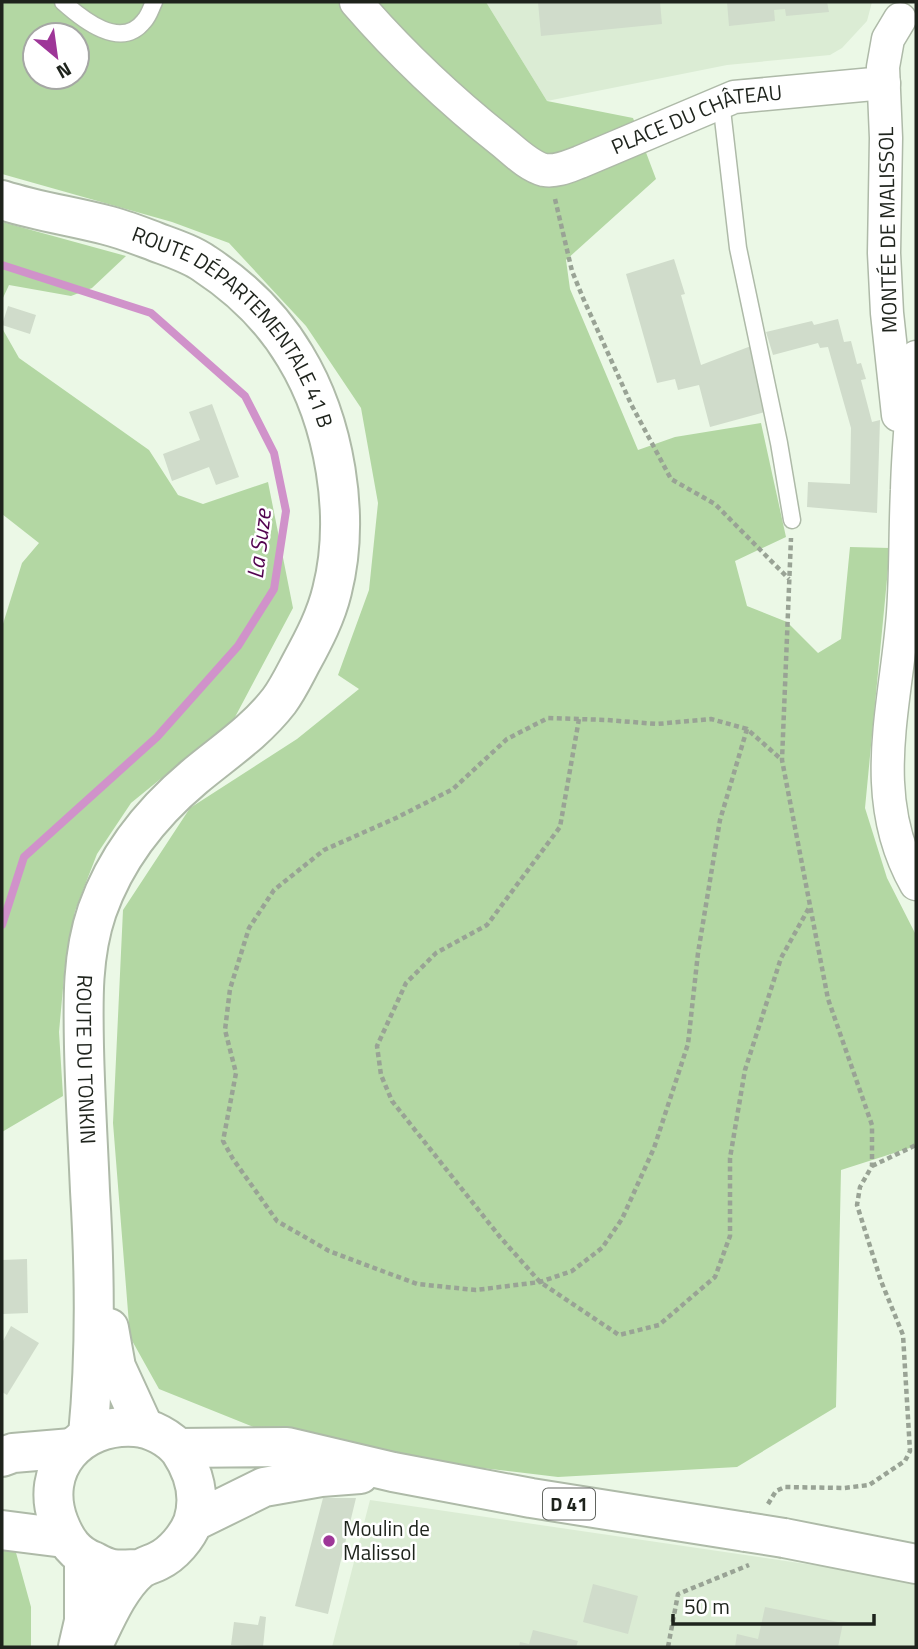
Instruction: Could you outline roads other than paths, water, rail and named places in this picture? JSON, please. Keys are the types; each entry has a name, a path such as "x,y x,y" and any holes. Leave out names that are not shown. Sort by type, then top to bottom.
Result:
{"street":[{"name":"PLACE DU CHÂTEAU","path":"356,2 389,40 485,128 533,166 549,170 580,162 721,101 884,83"},
{"name":"MONTÉE DE MALISSOL","path":"905,19 888,40 883,59 887,301 907,487 910,612 887,753 886,782 900,849 916,884"},
{"name":"ROUTE DÉPARTEMENTALE 41 B","path":"6,202 108,225 165,245 202,262 234,286 270,320 296,357 323,421 340,501 339,552"},
{"name":"MONTÉE DE MALISSOL","path":"907,487 916,356"},
{"name":"ROUTE DU TONKIN","path":"80,1442 94,1372 93,1232 85,1104 83,986 88,942 97,910 134,839 162,804 243,740 281,699 316,637 332,593 339,552"},
{"name":"ROUTE DU TONKIN","path":"93,1232 116,1367 144,1428"},
{"path":"7,1455 80,1442 115,1426 144,1428 163,1436 178,1448 192,1471 197,1496 193,1522 181,1543 162,1559 139,1569 111,1569 74,1548 10,1530"},
{"path":"78,1647 84,1621 74,1548 53,1508 55,1476 80,1442"},
{"name":"D 41","path":"178,1448 287,1447 393,1472 531,1498 763,1534 916,1563"},
{"name":"D 41","path":"193,1522 264,1488 321,1477 393,1472"},
{"path":"92,1647 112,1606 139,1569"}],"lane":[{"path":"63,2 87,23 109,32 127,32 144,23 155,2"},
{"path":"721,101 738,248 779,443 792,520"}],"waterway":[{"name":"La Suze","path":"2,265 151,313 245,396 274,453 286,511 274,589 238,646 157,737 24,857 2,925"}],"place":[{"name":"Moulin de Malissol","path":"329,1541"}]}
